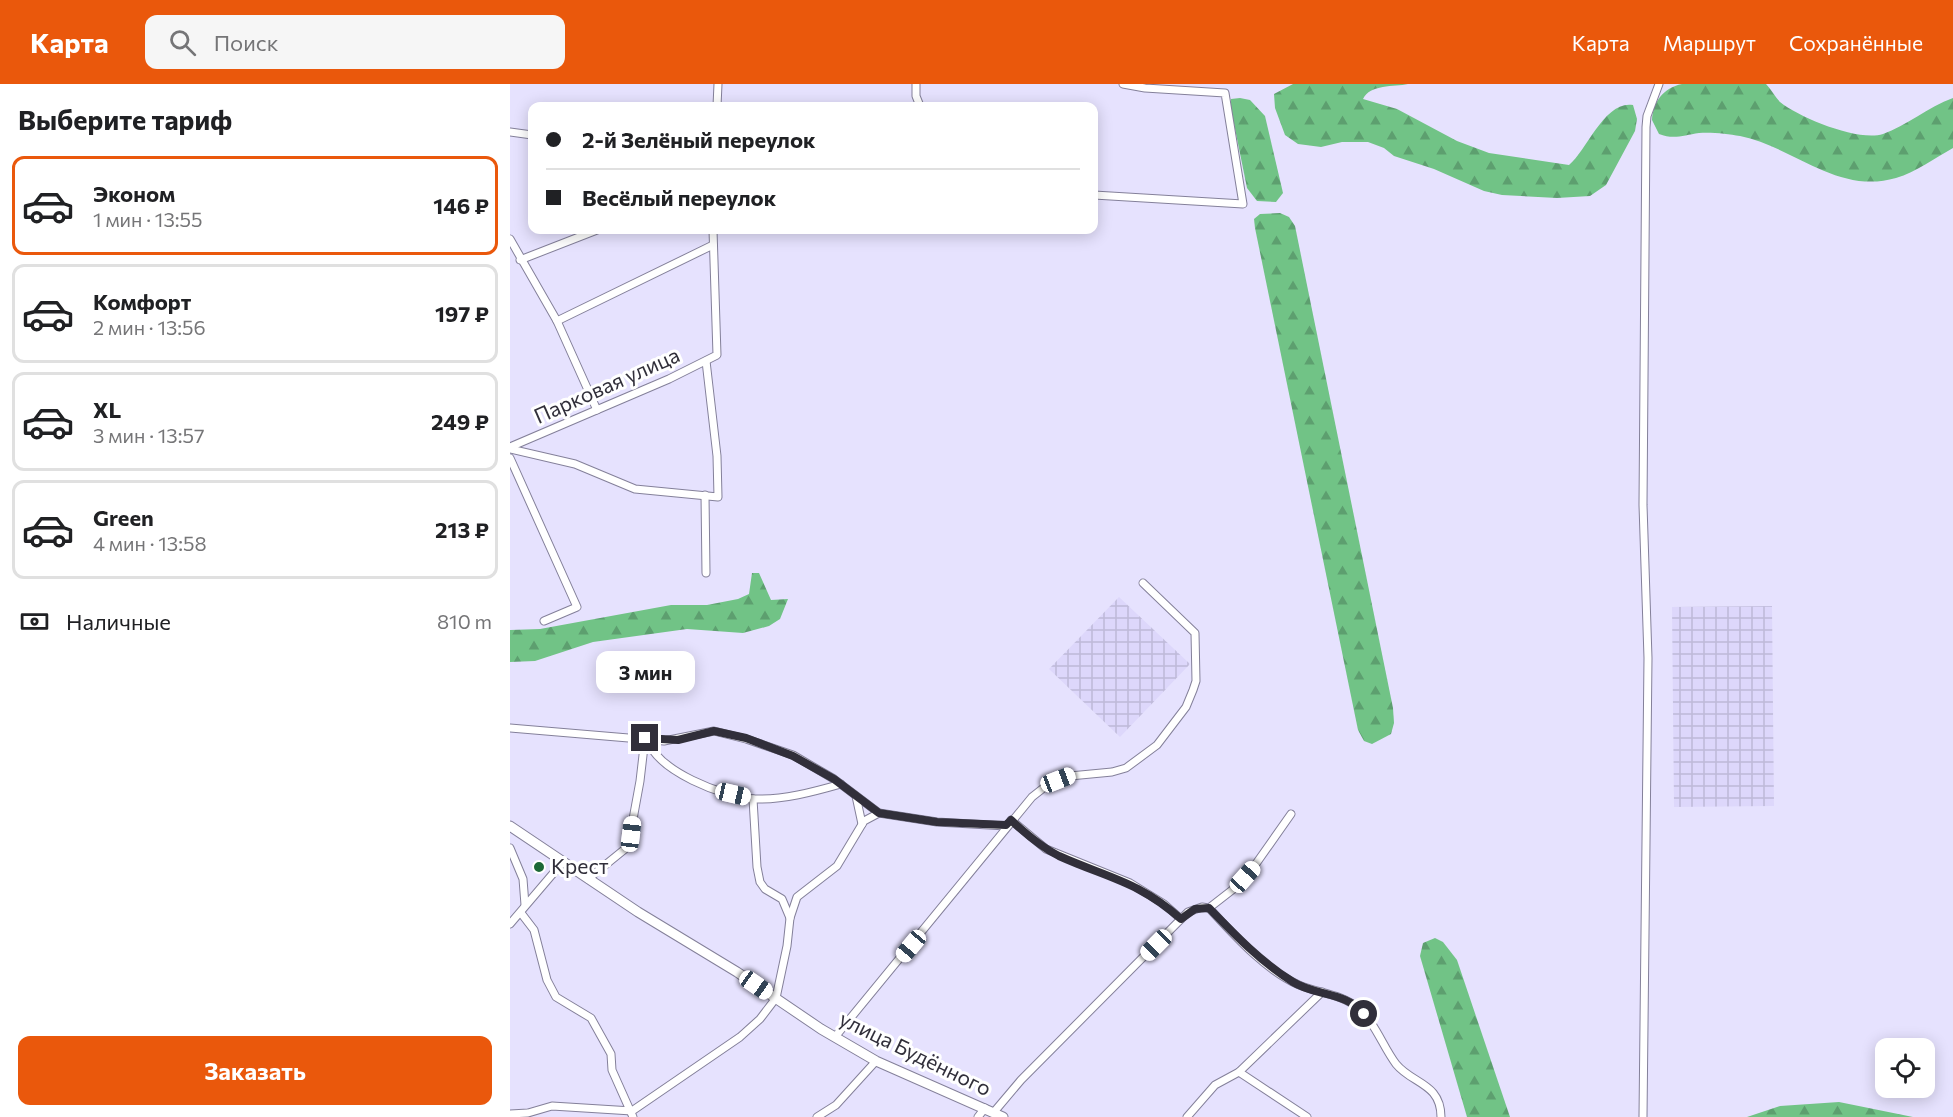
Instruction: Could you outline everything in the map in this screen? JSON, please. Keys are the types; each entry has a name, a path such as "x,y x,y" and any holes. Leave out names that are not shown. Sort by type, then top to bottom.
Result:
{"main road":[{"name":"улица Будённого","path":"510,826 562,863 835,1037 876,1061 994,1112"}],"street":[{"path":"717,102 718,84"},
{"path":"916,84 918,102"},
{"path":"1123,84 1221,93"},
{"path":"1098,195 1244,204 1221,93 1216,84"},
{"path":"1643,1117 1648,669 1643,505 1647,116 1659,84"},
{"path":"510,132 528,134"},
{"path":"520,260 587,234"},
{"path":"557,321 712,245 713,234"},
{"path":"510,239 557,321 597,410"},
{"name":"Парковая улица","path":"510,448 717,355 712,245"},
{"name":"Парковая улица","path":"510,448 575,464 635,489 718,497 717,456 706,361"},
{"path":"510,458 577,607 544,621"},
{"path":"705,495 706,573"},
{"path":"835,1037 976,867 1009,823 1046,786 1070,776 1112,772 1126,768 1157,745 1186,707 1196,681 1195,633 1143,583"},
{"path":"510,728 678,740 714,731 746,738 793,756 840,784 879,813 937,822 1009,823 1046,849 1130,883 1164,904 1181,919"},
{"path":"646,738 655,755 679,773 702,783 753,799 782,797 840,784"},
{"path":"588,879 625,849 629,841 642,774 646,738"},
{"path":"856,796 862,824"},
{"path":"753,799 760,882 765,889 782,899 790,918"},
{"path":"510,1114 528,1113 552,1106 632,1114 740,1037 760,1019 776,998 787,946 790,918 797,897 837,866 862,824 867,818 879,813"},
{"path":"978,1117 994,1112 1021,1080 1181,919 1195,909 1209,908 1236,887 1253,868 1291,814"},
{"path":"510,848 523,879 525,904"},
{"path":"510,924 562,863"},
{"path":"1209,908 1250,950 1292,982 1344,999 1360,1009 1399,1067 1421,1080 1432,1092 1441,1117"},
{"path":"520,913 534,930 548,980 556,997 591,1018 611,1054 612,1070 632,1114"},
{"path":"1187,1117 1215,1085 1239,1072 1322,992"},
{"path":"817,1117 836,1105 876,1061"},
{"path":"1239,1072 1307,1117"}],"shaded area":[{"path":"1119,597 1190,664 1120,737 1049,669"},
{"path":"1772,606 1774,806 1674,807 1672,607"}],"green space":[{"path":"1293,84 1408,84 1377,88 1366,94 1363,99 1397,109 1457,141 1489,153 1569,165 1605,118 1614,110 1633,105 1637,119 1635,131 1606,185 1590,196 1557,198 1502,195 1484,191 1434,169 1394,156 1384,148 1368,142 1342,142 1321,147 1298,144 1285,135 1275,108 1274,94"},
{"path":"1682,84 1766,84 1780,102 1801,115 1845,132 1873,136 1892,131 1953,98 1953,148 1918,169 1896,178 1875,182 1835,175 1760,142 1740,136 1699,133 1674,137 1659,134 1652,120 1654,107 1664,92"},
{"path":"1231,99 1250,100 1265,116 1283,193 1276,202 1257,201 1247,188 1230,104"},
{"path":"1280,213 1289,217 1295,226 1393,708 1394,723 1391,734 1372,744 1364,741 1358,730 1255,228 1254,219 1260,214"},
{"path":"752,573 759,573 771,600 788,599 780,619 769,626 743,633 687,629 593,642 535,661 510,662 510,630 540,629 671,605 707,605 738,599 749,594"},
{"path":"1435,938 1443,942 1457,960 1510,1117 1467,1117 1420,956 1423,943"},
{"path":"1839,1102 1913,1117 1747,1117 1780,1106"}],"place":[{"name":"Крест","path":"539,867"}],"route":[{"path":"645,738 664,741 678,740 714,731 746,738 793,756 834,779 879,813 955,823 1006,825 1011,820 1046,849 1130,883 1164,904 1181,919 1195,909 1209,908 1250,950 1292,982 1344,999 1364,1014"}]}
